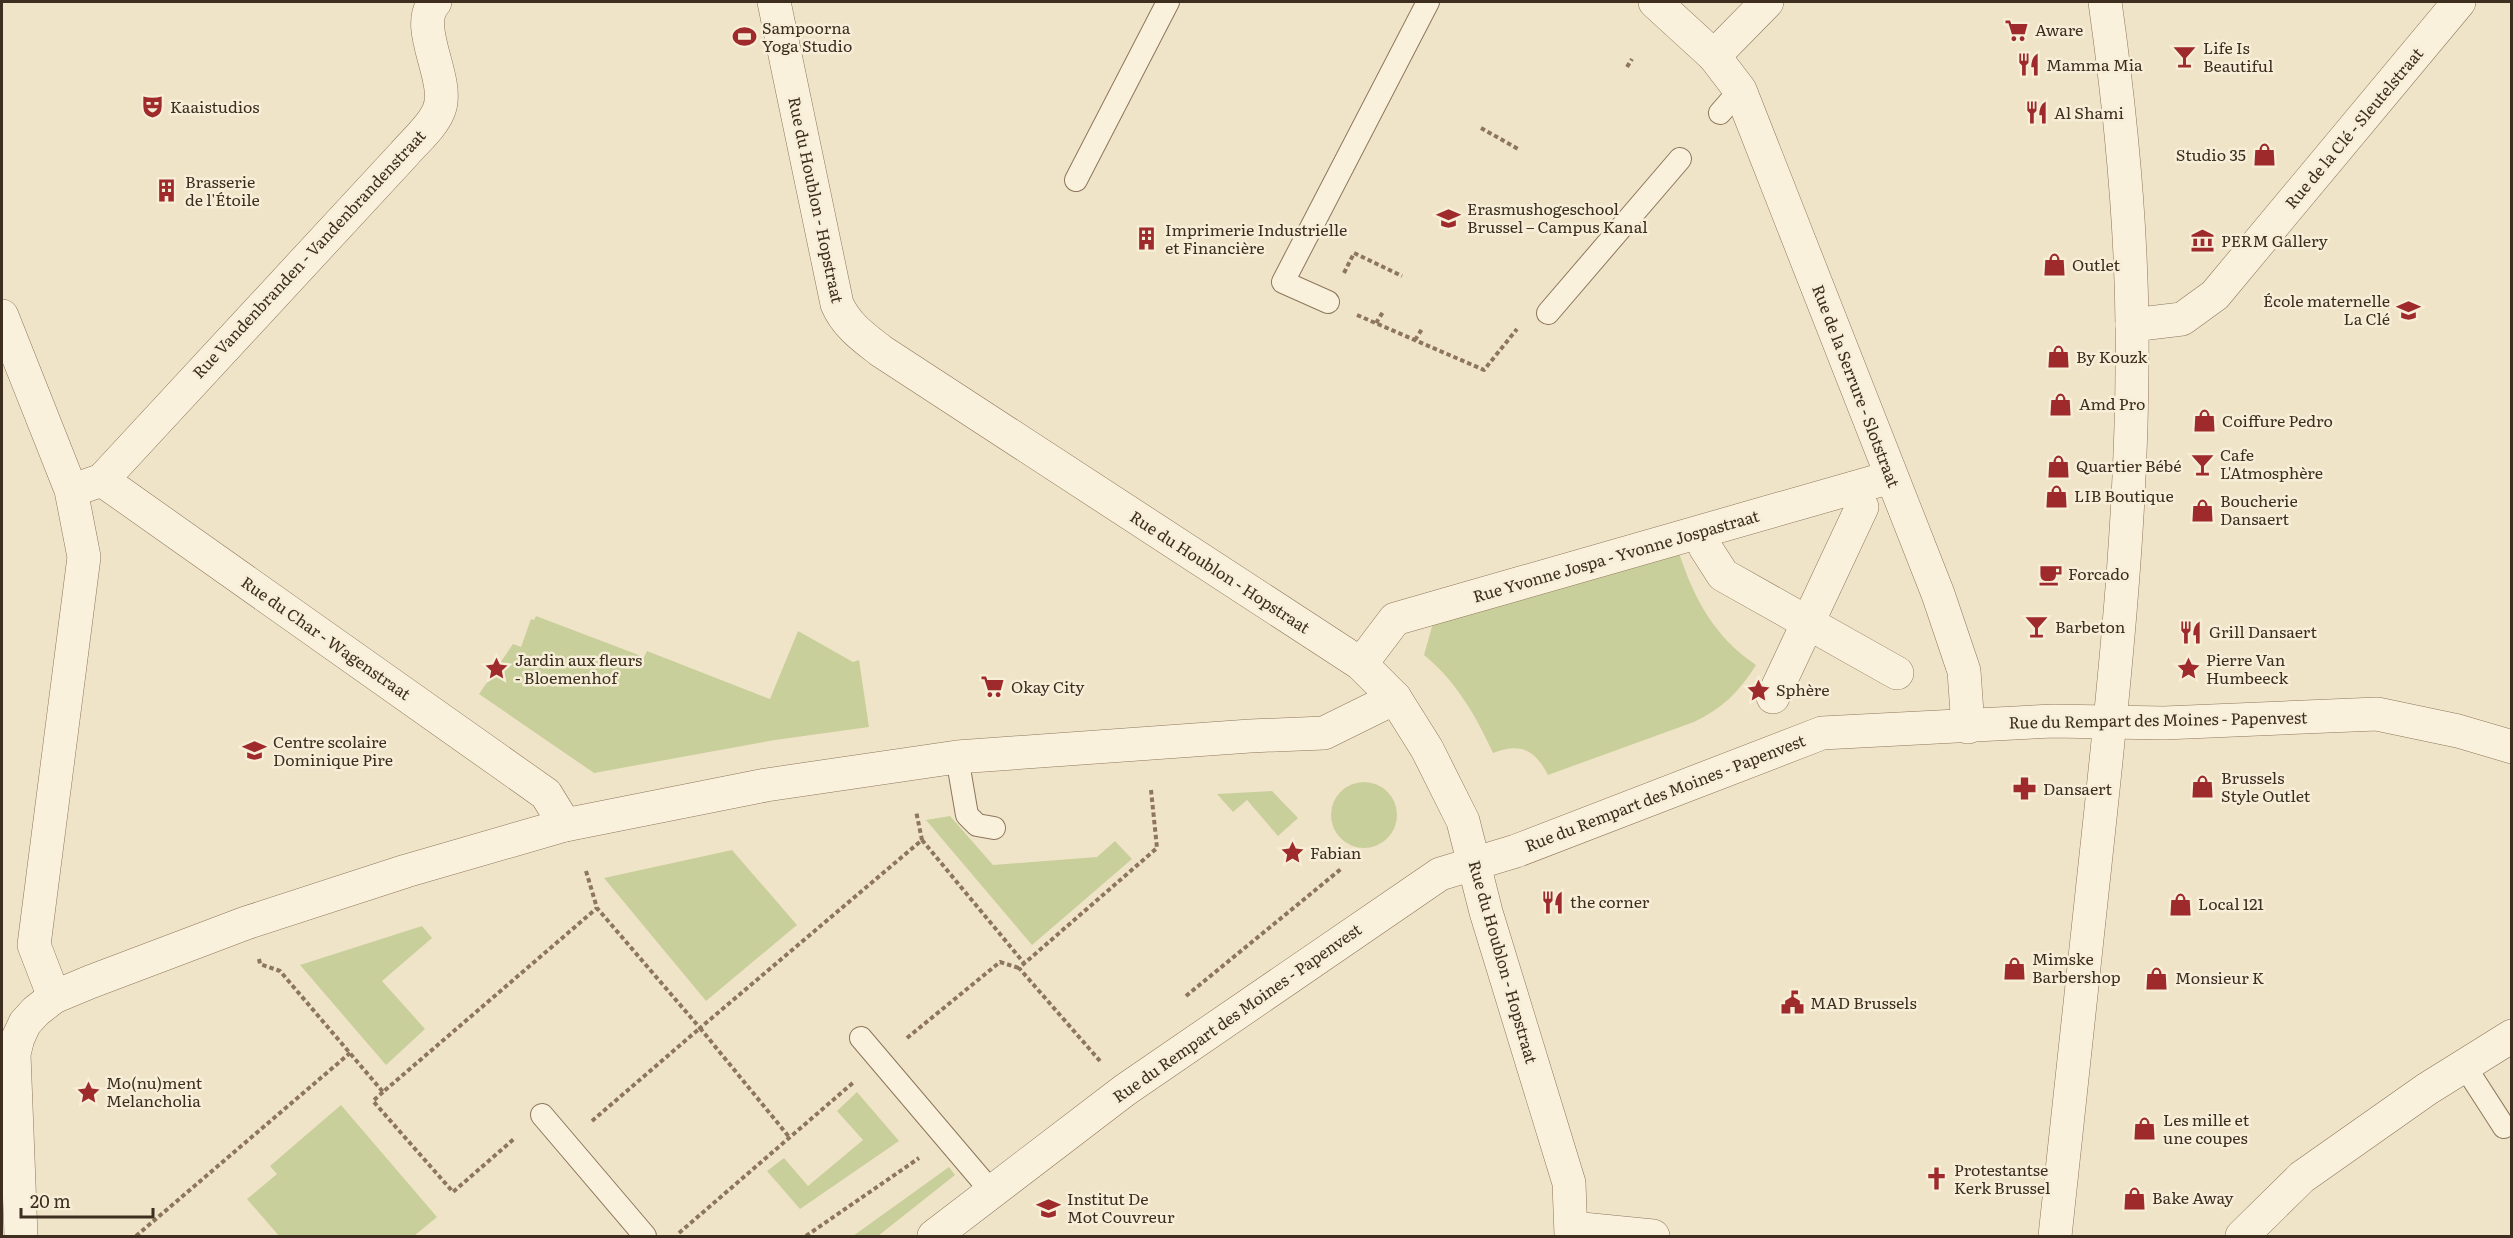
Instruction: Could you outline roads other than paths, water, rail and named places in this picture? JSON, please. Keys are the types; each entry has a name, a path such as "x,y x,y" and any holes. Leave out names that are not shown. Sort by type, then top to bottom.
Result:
{"street":[{"name":"Rue Vandenbranden - Vandenbrandenstraat","path":"102,480 404,154 439,112 442,97 427,17 435,2"},
{"name":"Rue du Houblon - Hopstraat","path":"774,2 837,304 849,325 881,351 1361,664 1395,698 1427,749 1463,821 1473,864 1569,1183 1571,1232"},
{"name":"Rue de la Serrure - Slotstraat","path":"1655,2 1714,56 1730,101 1891,477 1938,594 1964,671 1968,727"},
{"path":"1714,56 1767,2"},
{"path":"2055,1236 2110,722 2119,628 2128,476 2132,325 2119,123 2105,2"},
{"name":"Rue de la Clé - Sleutelstraat","path":"2132,325 2182,319 2215,295 2459,2"},
{"path":"2,316 71,490 84,557 34,945 54,997"},
{"name":"Rue Yvonne Jospa - Yvonne Jospastraat","path":"1361,664 1395,619 1891,477"},
{"path":"71,490 102,480"},
{"name":"Rue du Char - Wagenstraat","path":"102,480 546,794 565,825"},
{"path":"1773,697 1862,507"},
{"path":"1705,546 1723,575 1897,673"},
{"path":"21,1236 8,1072 25,1023 54,997 246,923 565,825 766,785 957,757 1250,736 1324,733 1395,698"},
{"name":"Rue du Rempart des Moines - Papenvest","path":"934,1236 1125,1090 1431,879 1440,874 1516,850 1822,733 2053,722 2216,721 2377,714 2458,731 2511,747"},
{"path":"2242,1236 2302,1178 2464,1065 2511,1036"},
{"path":"1571,1232 1653,1236"}],"lane":[{"path":"1076,180 1168,2"},
{"path":"1331,297 1283,282 1428,2"},
{"path":"1548,313 1680,159"},
{"path":"957,757 967,815 977,825 994,828"},
{"path":"861,1038 991,1191"},
{"path":"2464,1065 2504,1127"},
{"path":"542,1115 645,1236"}],"place":[{"name":"Aware","path":"2017,30"},
{"name":"Sampoorna Yoga Studio","path":"744,37"},
{"name":"Life Is Beautiful","path":"2185,57"},
{"name":"Mamma Mia","path":"2028,65"},
{"name":"Kaaistudios","path":"152,107"},
{"name":"Al Shami","path":"2036,113"},
{"name":"Studio 35","path":"2264,155"},
{"name":"Brasserie de l'Étoile","path":"167,191"},
{"name":"Erasmushogeschool Brussel – Campus Kanal","path":"1449,218"},
{"name":"Imprimerie Industrielle et Financière","path":"1147,239"},
{"name":"PERM Gallery","path":"2203,241"},
{"name":"Outlet","path":"2054,265"},
{"name":"École maternelle La Clé","path":"2408,310"},
{"name":"By Kouzk","path":"2058,357"},
{"name":"Amd Pro","path":"2061,404"},
{"name":"Coiffure Pedro","path":"2204,421"},
{"name":"Cafe L'Atmosphère","path":"2202,464"},
{"name":"Quartier Bébé","path":"2058,466"},
{"name":"LIB Boutique","path":"2056,496"},
{"name":"Boucherie Dansaert","path":"2202,510"},
{"name":"Forcado","path":"2050,574"},
{"name":"Barbeton","path":"2037,627"},
{"name":"Grill Dansaert","path":"2191,632"},
{"name":"Jardin aux fleurs - Bloemenhof","path":"497,669"},
{"name":"Pierre Van Humbeeck","path":"2188,669"},
{"name":"Okay City","path":"993,687"},
{"name":"Sphère","path":"1758,690"},
{"name":"Centre scolaire Dominique Pire","path":"255,751"},
{"name":"Brussels Style Outlet","path":"2203,787"},
{"name":"Dansaert","path":"2025,789"},
{"name":"Fabian","path":"1292,853"},
{"name":"the corner","path":"1552,902"},
{"name":"Local 121","path":"2180,904"},
{"name":"Mimske Barbershop","path":"2014,968"},
{"name":"Monsieur K","path":"2157,978"},
{"name":"MAD Brussels","path":"1792,1003"},
{"name":"Mo(nu)ment Melancholia","path":"88,1092"},
{"name":"Les mille et une coupes","path":"2145,1129"},
{"name":"Protestantse Kerk Brussel","path":"1936,1179"},
{"name":"Bake Away","path":"2134,1198"},
{"name":"Institut De Mot Couvreur","path":"1049,1208"}]}
